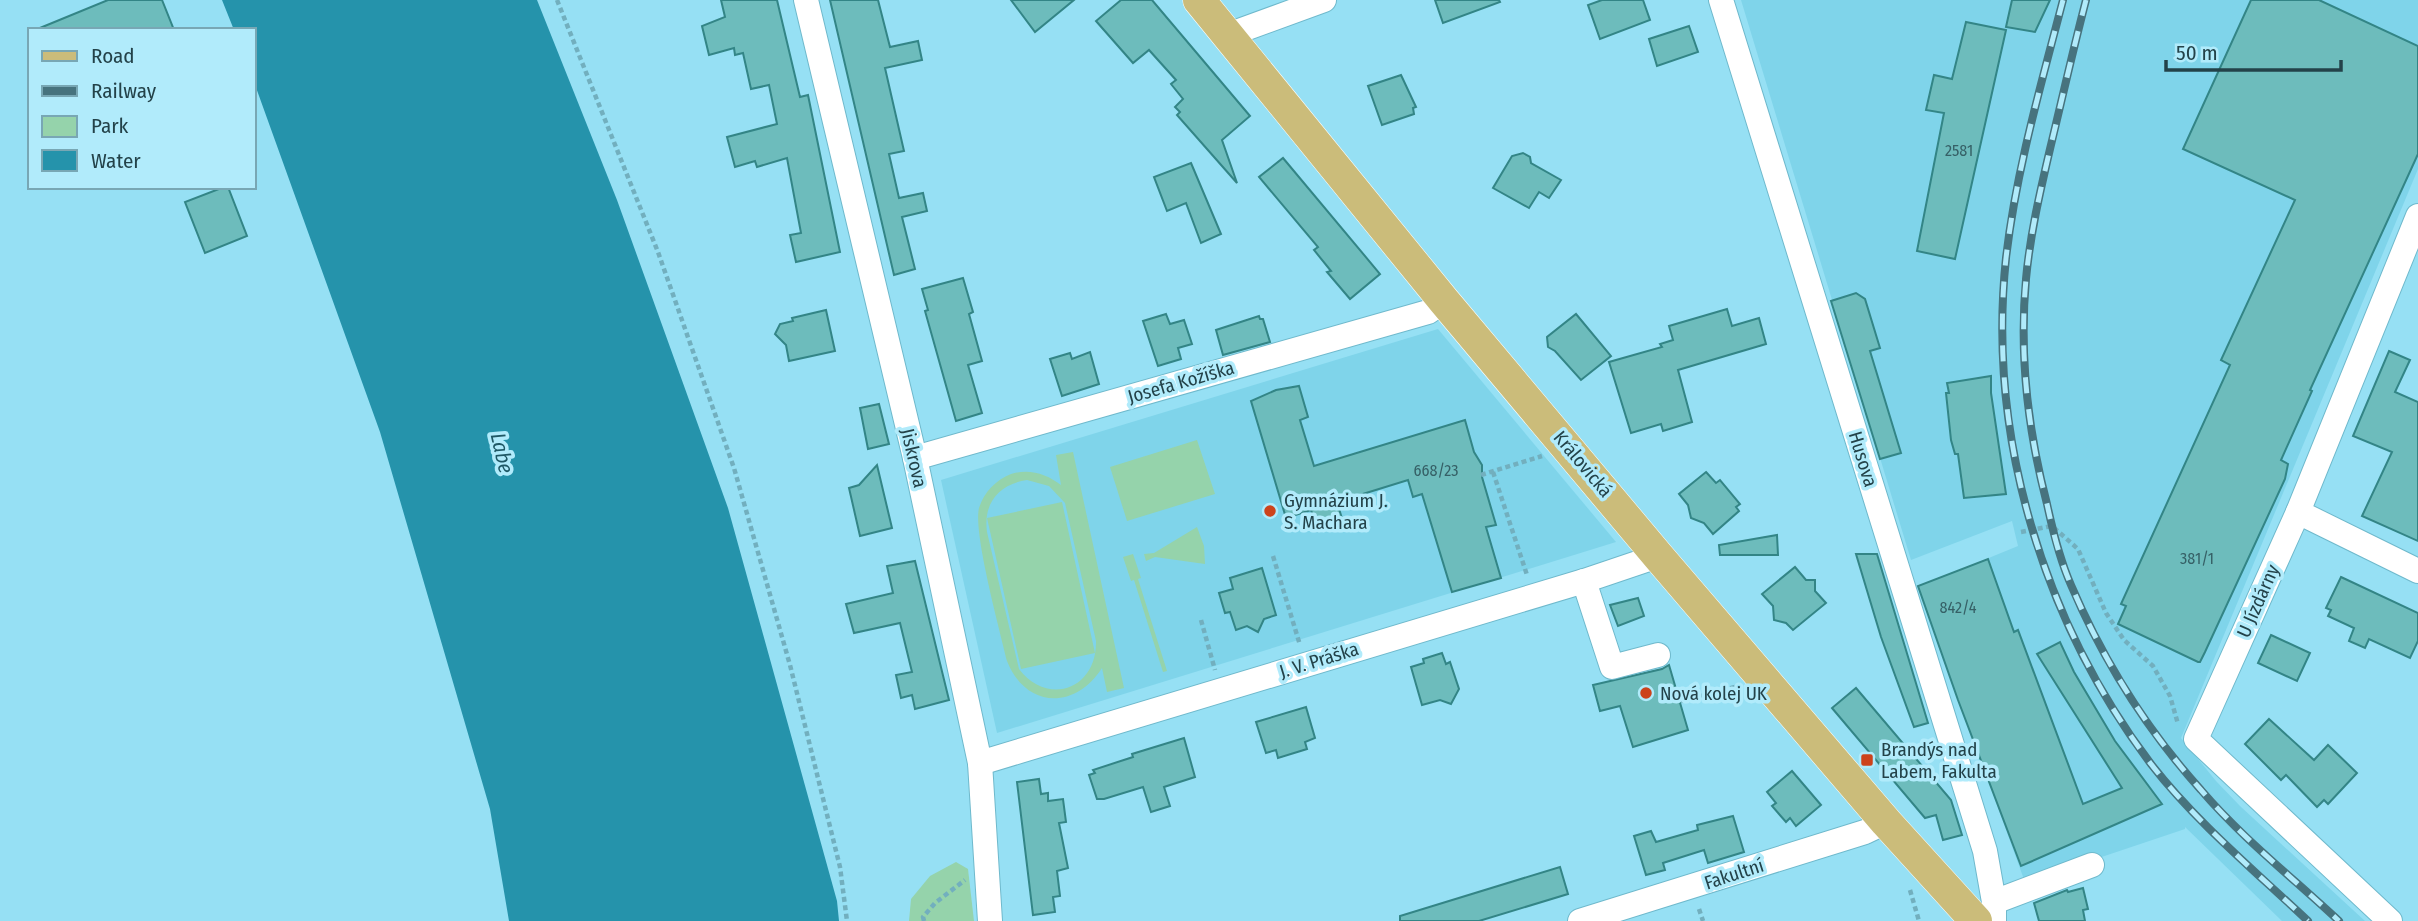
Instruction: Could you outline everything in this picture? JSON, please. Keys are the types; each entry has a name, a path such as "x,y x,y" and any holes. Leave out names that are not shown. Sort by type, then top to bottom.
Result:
{"main road":[{"name":"Královická","path":"1199,0 1444,301 1886,822 1988,915"}],"street":[{"name":"Jiskrova","path":"806,0 915,458 980,763 990,921"},
{"path":"1228,35 1324,0"},
{"name":"Husova","path":"1721,0 1985,851 1988,915"},
{"name":"U Jízdárny","path":"2196,739 2298,512 2418,216"},
{"name":"Josefa Kožíška","path":"915,458 1428,312 1444,301"},
{"path":"2298,512 2418,571"},
{"name":"J. V. Práška","path":"980,763 1584,581 1658,556"},
{"path":"1584,581 1612,667 1658,655"},
{"path":"2196,739 2390,921"},
{"name":"Fakultní","path":"1580,921 1865,832 1886,822"},
{"path":"1988,915 2092,865"}],"path":[{"path":"557,0 658,252 734,468 793,678 840,867 847,921"},
{"path":"1481,475 1544,455 1550,457"},
{"path":"1493,472 1533,596"},
{"path":"2021,532 2052,526 2078,549 2106,613 2123,640 2153,666 2170,696 2179,731 2196,739"},
{"path":"1273,556 1306,664"},
{"path":"1201,620 1219,690"},
{"path":"1681,701 1740,686"},
{"path":"1908,882 1919,921"},
{"path":"924,921 923,917 935,903 954,889"}],"shaded area":[{"path":"1741,0 2418,0 2418,169 2181,738 2240,806 2365,921 2282,921 2185,827 2026,885 1918,587 2018,546 2012,521 1911,560"},
{"name":"Gymnázium J. S. Machara","path":"1438,329 1616,542 997,733 941,480"}],"green space":[{"path":"1197,440 1215,494 1127,521 1110,467"},
{"path":"1073,452 1124,688 1107,692 1102,668 1091,682 1078,691 1065,697 1052,698 1038,695 1026,688 1015,677 1007,661 983,559 978,520 979,508 987,492 1011,474 1038,473 1061,485 1056,455","holes":["1027,480 1049,486 1065,503 1096,641 1094,658 1080,681 1069,687 1056,689 1031,681 1019,669 986,522 995,497 1008,486"]},
{"path":"1062,502 1095,653 1021,669 987,518"},
{"path":"1197,527 1204,546 1205,564 1155,557 1146,561 1144,554 1154,553"},
{"path":"1133,554 1141,578 1138,579 1167,671 1163,672 1134,580 1131,581 1123,557"},
{"path":"956,862 968,869 974,921 909,921 911,899 930,876"}],"water":[{"name":"Labe","path":"222,0 537,0 617,200 728,508 837,901 839,921 509,921 490,809 380,432 256,88 256,28 233,28"}],"building":[{"path":"108,0 162,0 173,28 40,28"},
{"path":"721,0 777,0 800,97 808,95 840,252 796,262 790,235 801,233 787,158 757,167 755,161 735,167 727,137 777,124 769,85 751,89 743,53 735,55 734,48 709,55 702,26 725,17"},
{"path":"830,0 878,0 890,47 918,41 922,60 885,68 904,151 889,154 899,198 923,193 927,211 902,217 915,269 894,275"},
{"path":"1011,0 1074,0 1035,32"},
{"path":"1121,0 1152,0 1250,116 1222,140 1237,183 1177,115 1180,112 1175,107 1183,99 1171,84 1176,80 1149,50 1133,63 1096,21"},
{"path":"1435,0 1499,0 1500,2 1443,23"},
{"path":"1602,0 1643,0 1650,20 1600,39 1588,5"},
{"path":"2012,0 2050,0 2035,32 2006,27"},
{"path":"2251,0 2319,0 2418,46 2418,154 2310,390 2312,391 2281,460 2288,464 2285,479 2198,662 2118,624 2126,606 2121,604 2230,365 2221,360 2295,200 2183,149"},
{"path":"1966,22 2006,30 1955,259 1917,251 1944,113 1926,110 1934,75 1952,79"},
{"path":"1689,26 1698,52 1657,66 1649,39"},
{"path":"1401,75 1416,107 1413,108 1414,114 1382,125 1368,86"},
{"path":"1523,153 1530,157 1531,163 1561,180 1549,198 1539,192 1529,208 1493,188 1512,156"},
{"path":"1283,158 1380,274 1350,299 1327,272 1331,271 1314,250 1318,247 1259,177"},
{"path":"1191,163 1221,234 1201,243 1186,203 1167,211 1154,177"},
{"path":"219,189 229,189 247,236 205,253 185,202"},
{"path":"963,278 973,312 969,314 982,361 968,365 982,413 956,421 925,311 928,310 922,289"},
{"path":"1856,293 1865,299 1880,348 1870,351 1901,453 1880,459 1831,301"},
{"path":"1727,309 1732,326 1759,318 1766,344 1678,370 1692,422 1663,431 1661,424 1631,433 1609,362 1662,347 1660,344 1673,340 1669,326"},
{"path":"826,310 835,351 789,361 786,345 775,334 780,324 793,321 792,318"},
{"path":"1166,314 1170,324 1184,320 1192,344 1178,348 1181,359 1158,366 1143,321"},
{"path":"1576,314 1611,356 1581,380 1555,351 1548,347 1547,337"},
{"path":"1259,316 1263,319 1270,342 1223,355 1216,330"},
{"path":"2389,351 2410,360 2395,392 2418,402 2418,541 2362,516 2392,452 2353,436"},
{"path":"1090,352 1099,384 1062,396 1050,359 1070,353 1072,359"},
{"path":"1991,376 1991,393 2006,494 1964,498 1958,454 1955,454 1951,440 1947,383"},
{"path":"1299,386 1308,417 1300,420 1314,466 1465,420 1474,452 1482,465 1482,477 1496,525 1486,527 1501,578 1452,592 1422,494 1413,497 1408,480 1337,502 1343,522 1318,531 1311,510 1286,518 1251,401 1276,390"},
{"path":"879,404 889,444 868,449 860,408"},
{"path":"877,465 892,528 860,536 849,488 859,485"},
{"path":"1706,472 1716,483 1720,480 1740,504 1736,507 1739,511 1713,534 1704,523 1691,518 1688,505 1679,494"},
{"path":"1777,535 1778,555 1720,555 1719,545"},
{"path":"1856,554 1877,554 1928,723 1914,727 1881,637"},
{"path":"1988,559 2014,632 2018,630 2083,804 2122,788 2037,654 2060,642 2074,672 2115,741 2162,804 2021,866 1918,586"},
{"path":"915,561 949,700 915,709 912,695 901,698 896,675 912,672 900,623 854,633 846,604 893,593 887,566"},
{"path":"1795,567 1806,580 1815,580 1815,591 1826,603 1793,630 1786,623 1774,620 1773,606 1762,594"},
{"path":"1262,568 1276,615 1264,619 1258,632 1247,626 1236,630 1230,612 1225,613 1219,593 1233,589 1230,578"},
{"path":"2341,577 2418,613 2418,641 2410,658 2369,639 2365,648 2349,641 2354,628 2328,616 2331,610 2326,608"},
{"path":"1638,598 1644,616 1618,626 1610,605"},
{"path":"2271,635 2310,653 2297,681 2258,663"},
{"path":"1442,653 1446,664 1450,662 1459,689 1451,704 1440,700 1422,705 1411,667 1424,663 1423,659"},
{"name":"Nová kolej UK","path":"1669,665 1688,730 1633,747 1620,706 1600,711 1593,685"},
{"path":"1856,688 1951,800 1962,835 1943,840 1936,815 1925,818 1832,708"},
{"path":"1306,707 1315,738 1305,742 1307,749 1278,758 1276,750 1266,753 1256,722"},
{"path":"2269,719 2314,760 2328,745 2357,773 2328,804 2324,800 2317,807 2286,775 2281,780 2245,744"},
{"path":"1184,738 1195,777 1164,787 1170,806 1151,812 1143,787 1097,799 1089,775 1095,773 1093,770 1133,757 1132,754"},
{"path":"1792,771 1821,805 1796,826 1790,818 1786,822 1772,806 1776,803 1767,792"},
{"path":"1039,779 1041,794 1048,793 1048,801 1063,799 1066,822 1059,823 1068,868 1057,871 1060,896 1053,897 1055,912 1033,915 1017,782"},
{"path":"1733,816 1744,852 1708,863 1704,850 1663,863 1665,870 1646,875 1634,836 1651,831 1656,842 1698,830 1697,825"},
{"path":"1560,867 1568,894 1479,921 1400,921 1400,916"},
{"path":"2083,888 2088,909 2083,910 2085,921 2039,921 2034,903 2067,890 2068,892"}],"railway":[{"path":"2063,0 2023,161 2006,258 2002,325 2005,392 2015,459 2031,524 2053,588 2080,650 2113,709 2151,764 2206,826 2308,921"},
{"path":"2086,0 2036,214 2024,307 2030,421 2057,546 2071,585 2097,640 2162,743 2233,825 2339,921"}],"place":[{"name":"Gymnázium J. S. Machara","path":"1270,511"},
{"name":"Nová kolej UK","path":"1646,693"},
{"name":"Brandýs nad Labem, Fakulta","path":"1867,760"}]}
